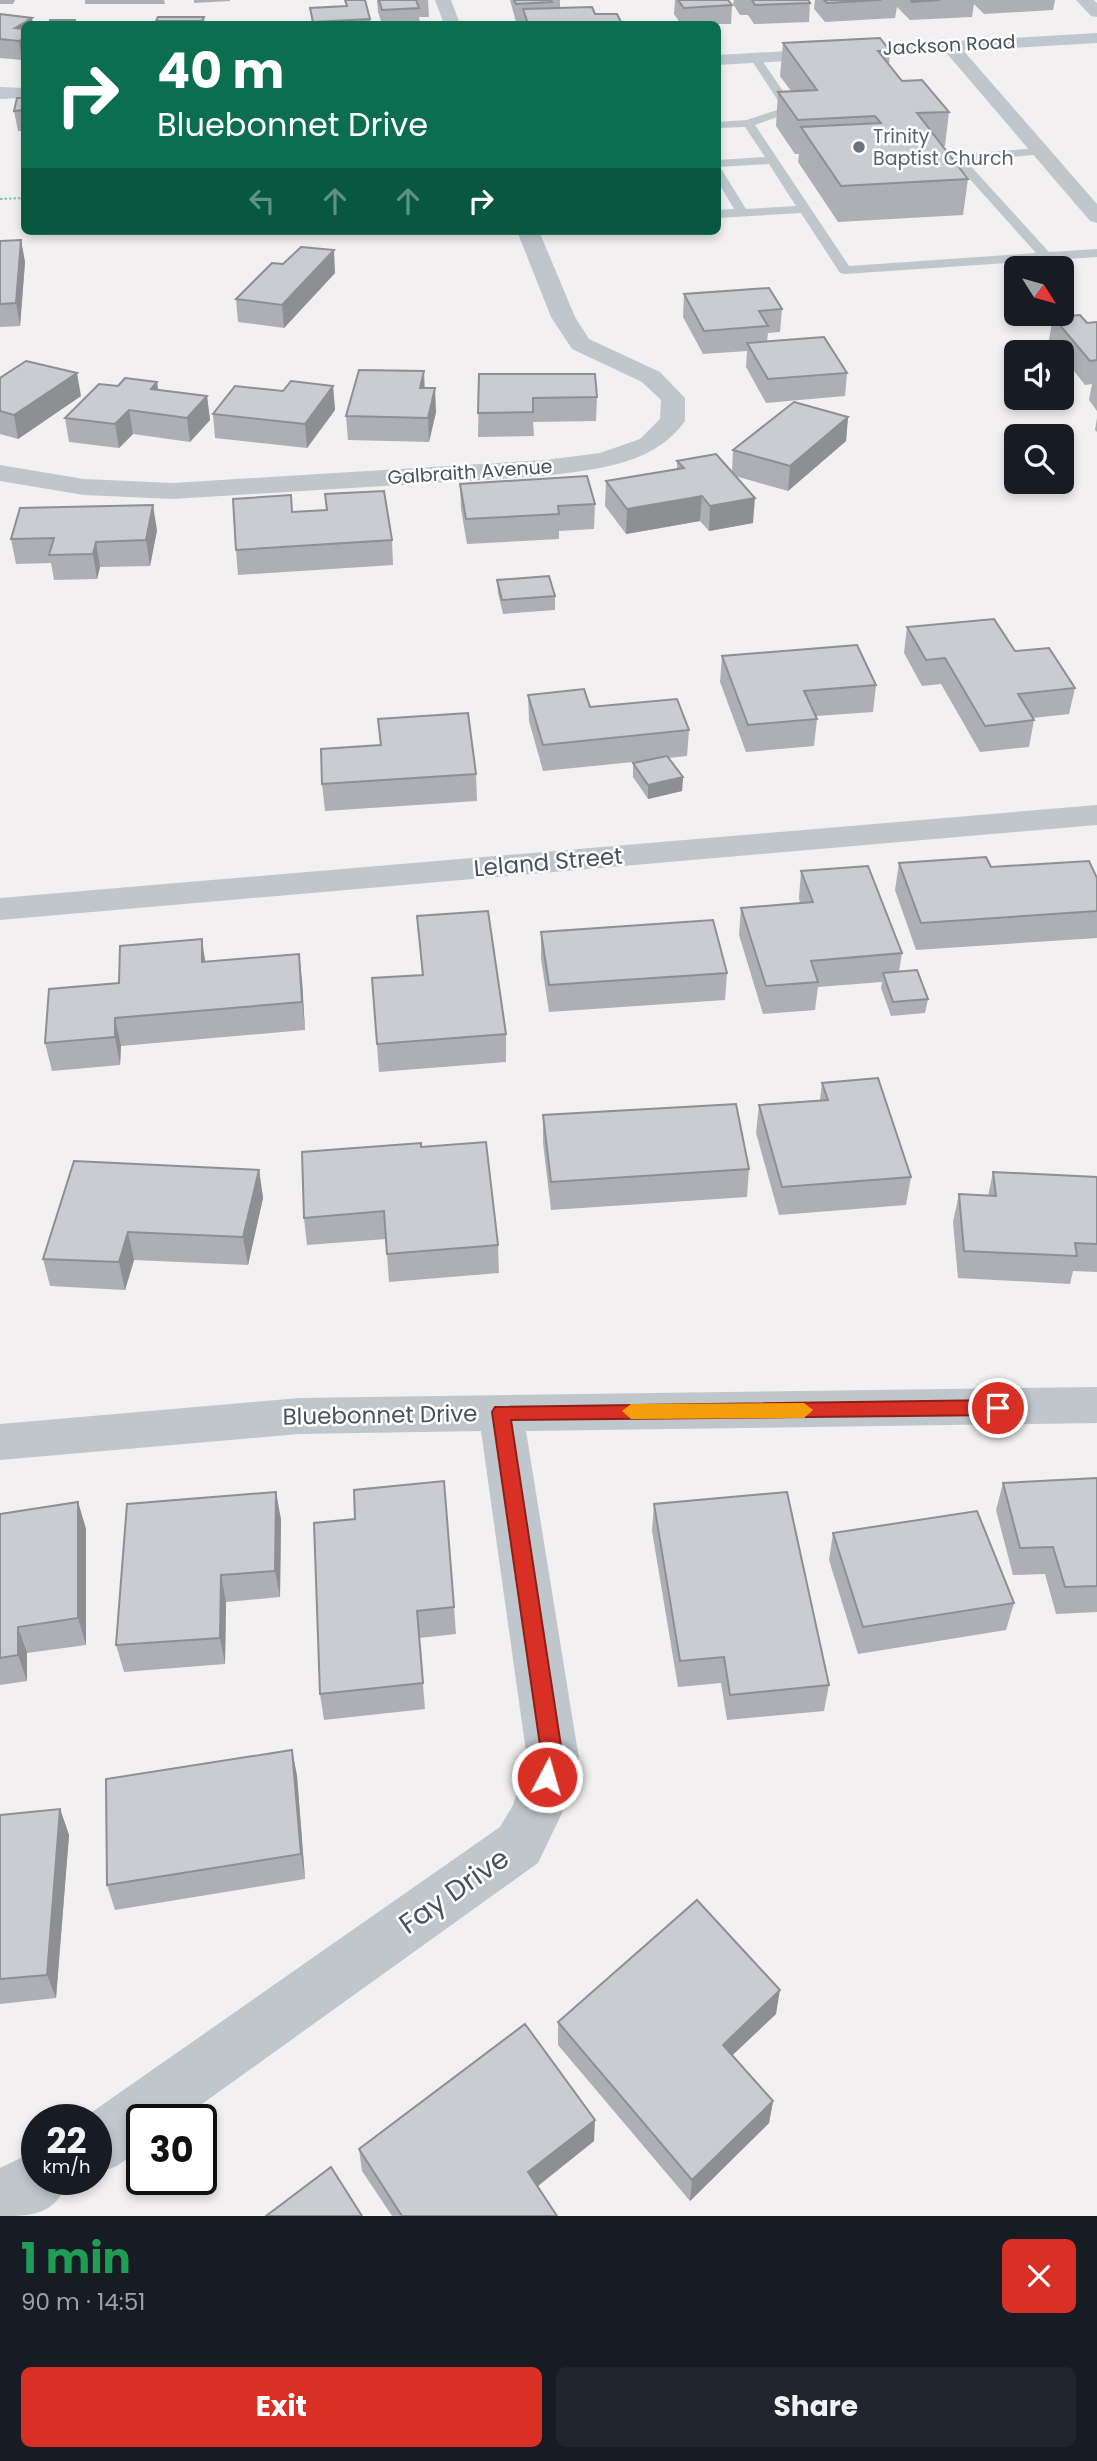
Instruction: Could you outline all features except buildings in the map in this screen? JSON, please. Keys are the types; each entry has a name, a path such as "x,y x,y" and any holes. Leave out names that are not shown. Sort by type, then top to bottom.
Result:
{"street":[{"path":"443,0 451,21"},
{"path":"1084,0 1097,12"},
{"name":"Jackson Road","path":"721,60 1097,38"},
{"path":"949,45 1097,217"},
{"path":"0,93 21,93"},
{"name":"Galbraith Avenue","path":"0,473 84,488 173,491 258,488 545,468 604,460 649,444 673,421 673,398 651,377 580,344 563,317 530,235"},
{"name":"Leland Street","path":"0,909 1097,815"},
{"name":"Bluebonnet Drive","path":"0,1442 299,1416 1097,1405"},
{"name":"Fay Drive","path":"112,2134 520,1845 536,1813 553,1759 501,1412"},
{"path":"0,2202 21,2190"}],"lane":[{"path":"721,125 748,123 790,110 755,58"},
{"path":"748,123 845,270 1004,259"},
{"path":"1041,152 957,158 1045,256 1097,253"},
{"path":"721,164 773,160"},
{"path":"721,178 742,213"},
{"path":"721,214 804,209"}],"path":[{"path":"0,199 21,198"}],"slow traffic":[{"path":"631,1411 804,1410"}],"place":[{"name":"Trinity Baptist Church","path":"859,147"}],"route":[{"path":"547,1777 553,1759 501,1412 998,1408"}]}
